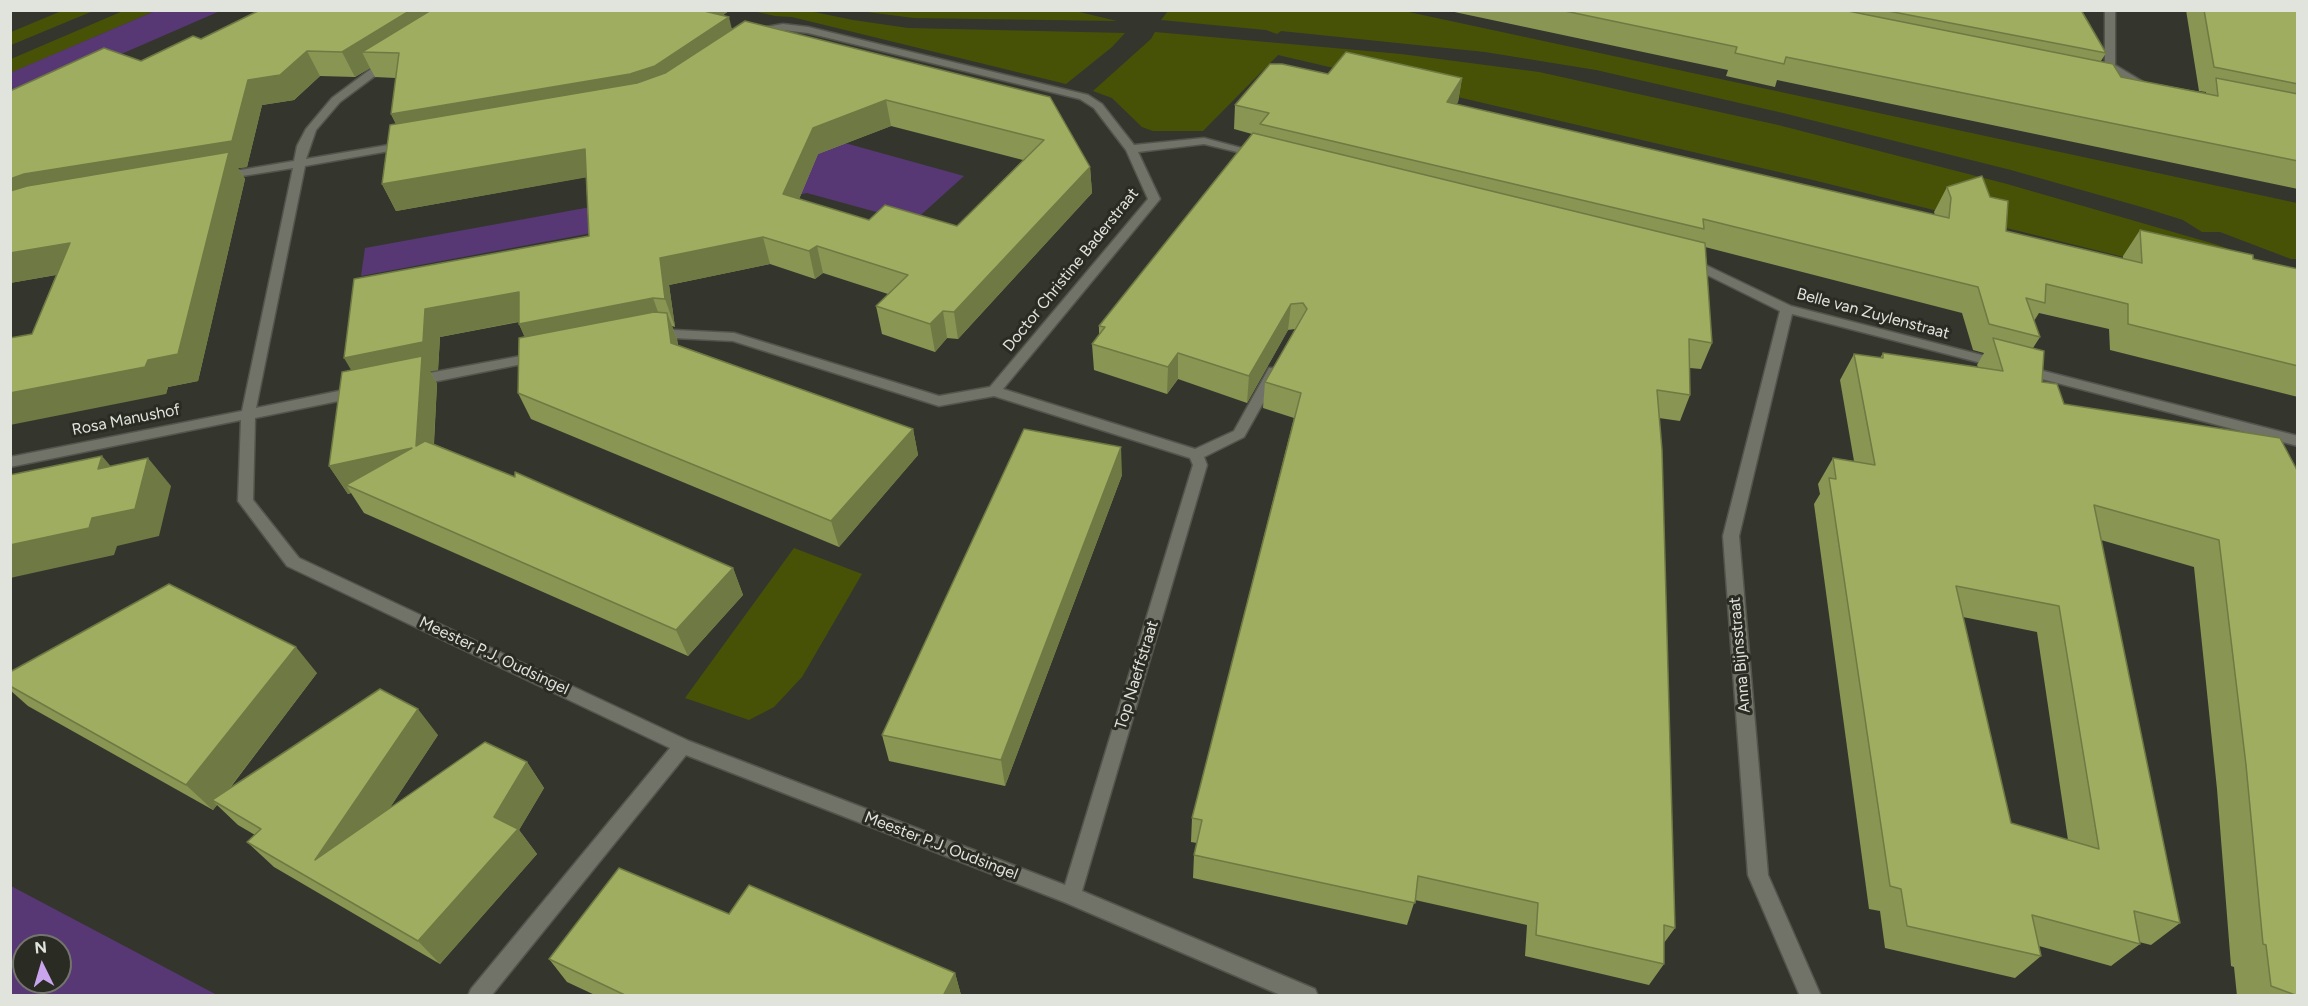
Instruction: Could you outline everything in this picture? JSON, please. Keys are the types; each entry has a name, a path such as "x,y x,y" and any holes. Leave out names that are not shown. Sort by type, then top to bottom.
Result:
{"street":[{"path":"2096,10 2110,12 2110,66 2141,85"},
{"name":"Doctor Christine Baderstraat","path":"744,43 763,30 783,27 808,30 1084,97 1098,106 1131,149 1154,199 994,391"},
{"name":"Meester P.J. Oudsingel","path":"400,53 336,100 312,129 303,146 299,163 248,414 245,501 293,562 683,746 1071,896 1308,996"},
{"path":"2120,84 2152,87"},
{"path":"1131,149 1204,141 1271,157"},
{"path":"207,179 417,143"},
{"name":"Belle van Zuylenstraat","path":"1673,257 1697,262 1787,309 2298,441"},
{"name":"Anna Bijnsstraat","path":"1787,309 1731,536 1758,875 1811,996"},
{"path":"639,336 663,332 734,337 939,401 994,391 1196,455 1239,434 1283,354"},
{"path":"397,385 546,355"},
{"path":"248,414 374,389"},
{"name":"Rosa Manushof","path":"10,462 248,414"},
{"name":"Top Naeffstraat","path":"1071,896 1200,465 1196,455"},
{"path":"478,996 683,746"}],"green space":[{"path":"64,10 93,11 11,45 11,32"},
{"path":"1071,10 1117,21 914,18 859,11"},
{"path":"123,11 155,11 11,73 11,59"},
{"path":"753,11 809,11 908,28 1125,33 1112,47 1066,84 792,17"},
{"path":"1168,11 1404,11 2297,203 2297,259 2291,259 2220,232 2202,232 2183,220 2145,208 2011,170 1783,113 1596,70 1485,52 1281,31 1277,34 1266,30 1161,20"},
{"path":"1155,32 1401,54 1539,72 1778,125 2007,184 2218,245 2297,274 2297,300 1813,180 1278,55 1203,131 1153,131 1142,127 1112,98 1093,91 1151,39"},
{"path":"794,548 862,574 802,677 774,707 749,720 685,698"}],"shaded area":[{"path":"155,11 220,11 11,102 10,73"},
{"path":"834,140 964,176 913,222 807,193 361,276 365,248 800,169"},
{"path":"10,886 11,886 217,995 11,995"}],"building":[{"path":"260,10 411,10 342,52 307,51 280,75 248,80 232,141 24,174 10,179 10,91 104,48 141,61 193,36 201,39"},
{"path":"431,10 700,10 729,17 655,66 630,74 391,114 399,53 362,52"},
{"path":"1560,10 1843,10 2113,64 2121,77 2218,96 2216,78 2298,94 2298,161 1786,57 1784,64 1735,53 1737,47"},
{"path":"1883,10 2081,10 2106,53"},
{"path":"2204,10 2298,10 2298,84 2214,67"},
{"path":"745,21 1050,97 1090,167 954,312 943,311 930,324 876,306 908,275 817,246 809,251 763,237 660,258 665,299 653,298 519,324 519,292 425,309 423,342 344,358 354,279 589,236 585,149 382,184 390,125 637,83 665,73","holes":["886,100 1044,140 957,226 885,205 869,220 783,194 813,128"]},
{"path":"1346,52 1462,78 1447,102 1949,218 1951,198 1947,187 1982,176 1990,197 2008,201 2006,231 2142,263 2140,230 2253,255 2253,259 2298,269 2298,366 2128,324 2128,304 2046,284 2045,303 2026,298 2040,337 1989,324 1978,287 1703,219 1704,229 1260,124 1269,113 1235,105 1270,64 1282,64 1328,74"},
{"path":"1253,133 1705,243 1712,343 1689,339 1690,395 1657,390 1662,450 1675,928 1664,925 1664,964 1536,935 1538,903 1418,876 1415,903 1194,855 1202,820 1192,818 1301,393 1265,382 1307,309 1303,303 1291,304 1249,376 1178,353 1168,367 1092,344 1105,327 1099,326"},
{"path":"229,152 178,354 148,360 145,367 10,393 10,338 32,334 70,243 10,253 10,191 27,186"},
{"path":"654,312 667,313 671,343 913,429 831,521 518,393 519,338"},
{"path":"1993,338 2044,351 2042,382 2057,384 2064,404 2280,438 2298,472 2298,996 2271,986 2266,945 2263,944 2246,765 2219,540 2094,505 2180,923 2134,911 2140,944 2032,915 2041,956 1907,926 1901,889 1890,886 1829,478 1836,479 1833,458 1875,465 1854,354 1883,358 1883,353 2003,371","holes":["1956,586 2059,606 2099,849 2011,823"]},
{"path":"422,356 416,446 425,441 515,477 515,472 733,568 676,630 346,485 412,448 329,466 342,372"},
{"path":"1024,429 1121,447 1001,760 882,735"},
{"path":"102,456 98,469 148,458 135,509 92,518 89,528 10,545 10,475"},
{"path":"169,584 296,647 186,785 10,686 10,672"},
{"path":"380,689 418,709 315,860 485,742 527,762 494,817 518,829 418,941 247,842 261,829 212,800"},
{"path":"619,868 729,914 749,885 955,973 943,996 627,996 549,959"}]}
